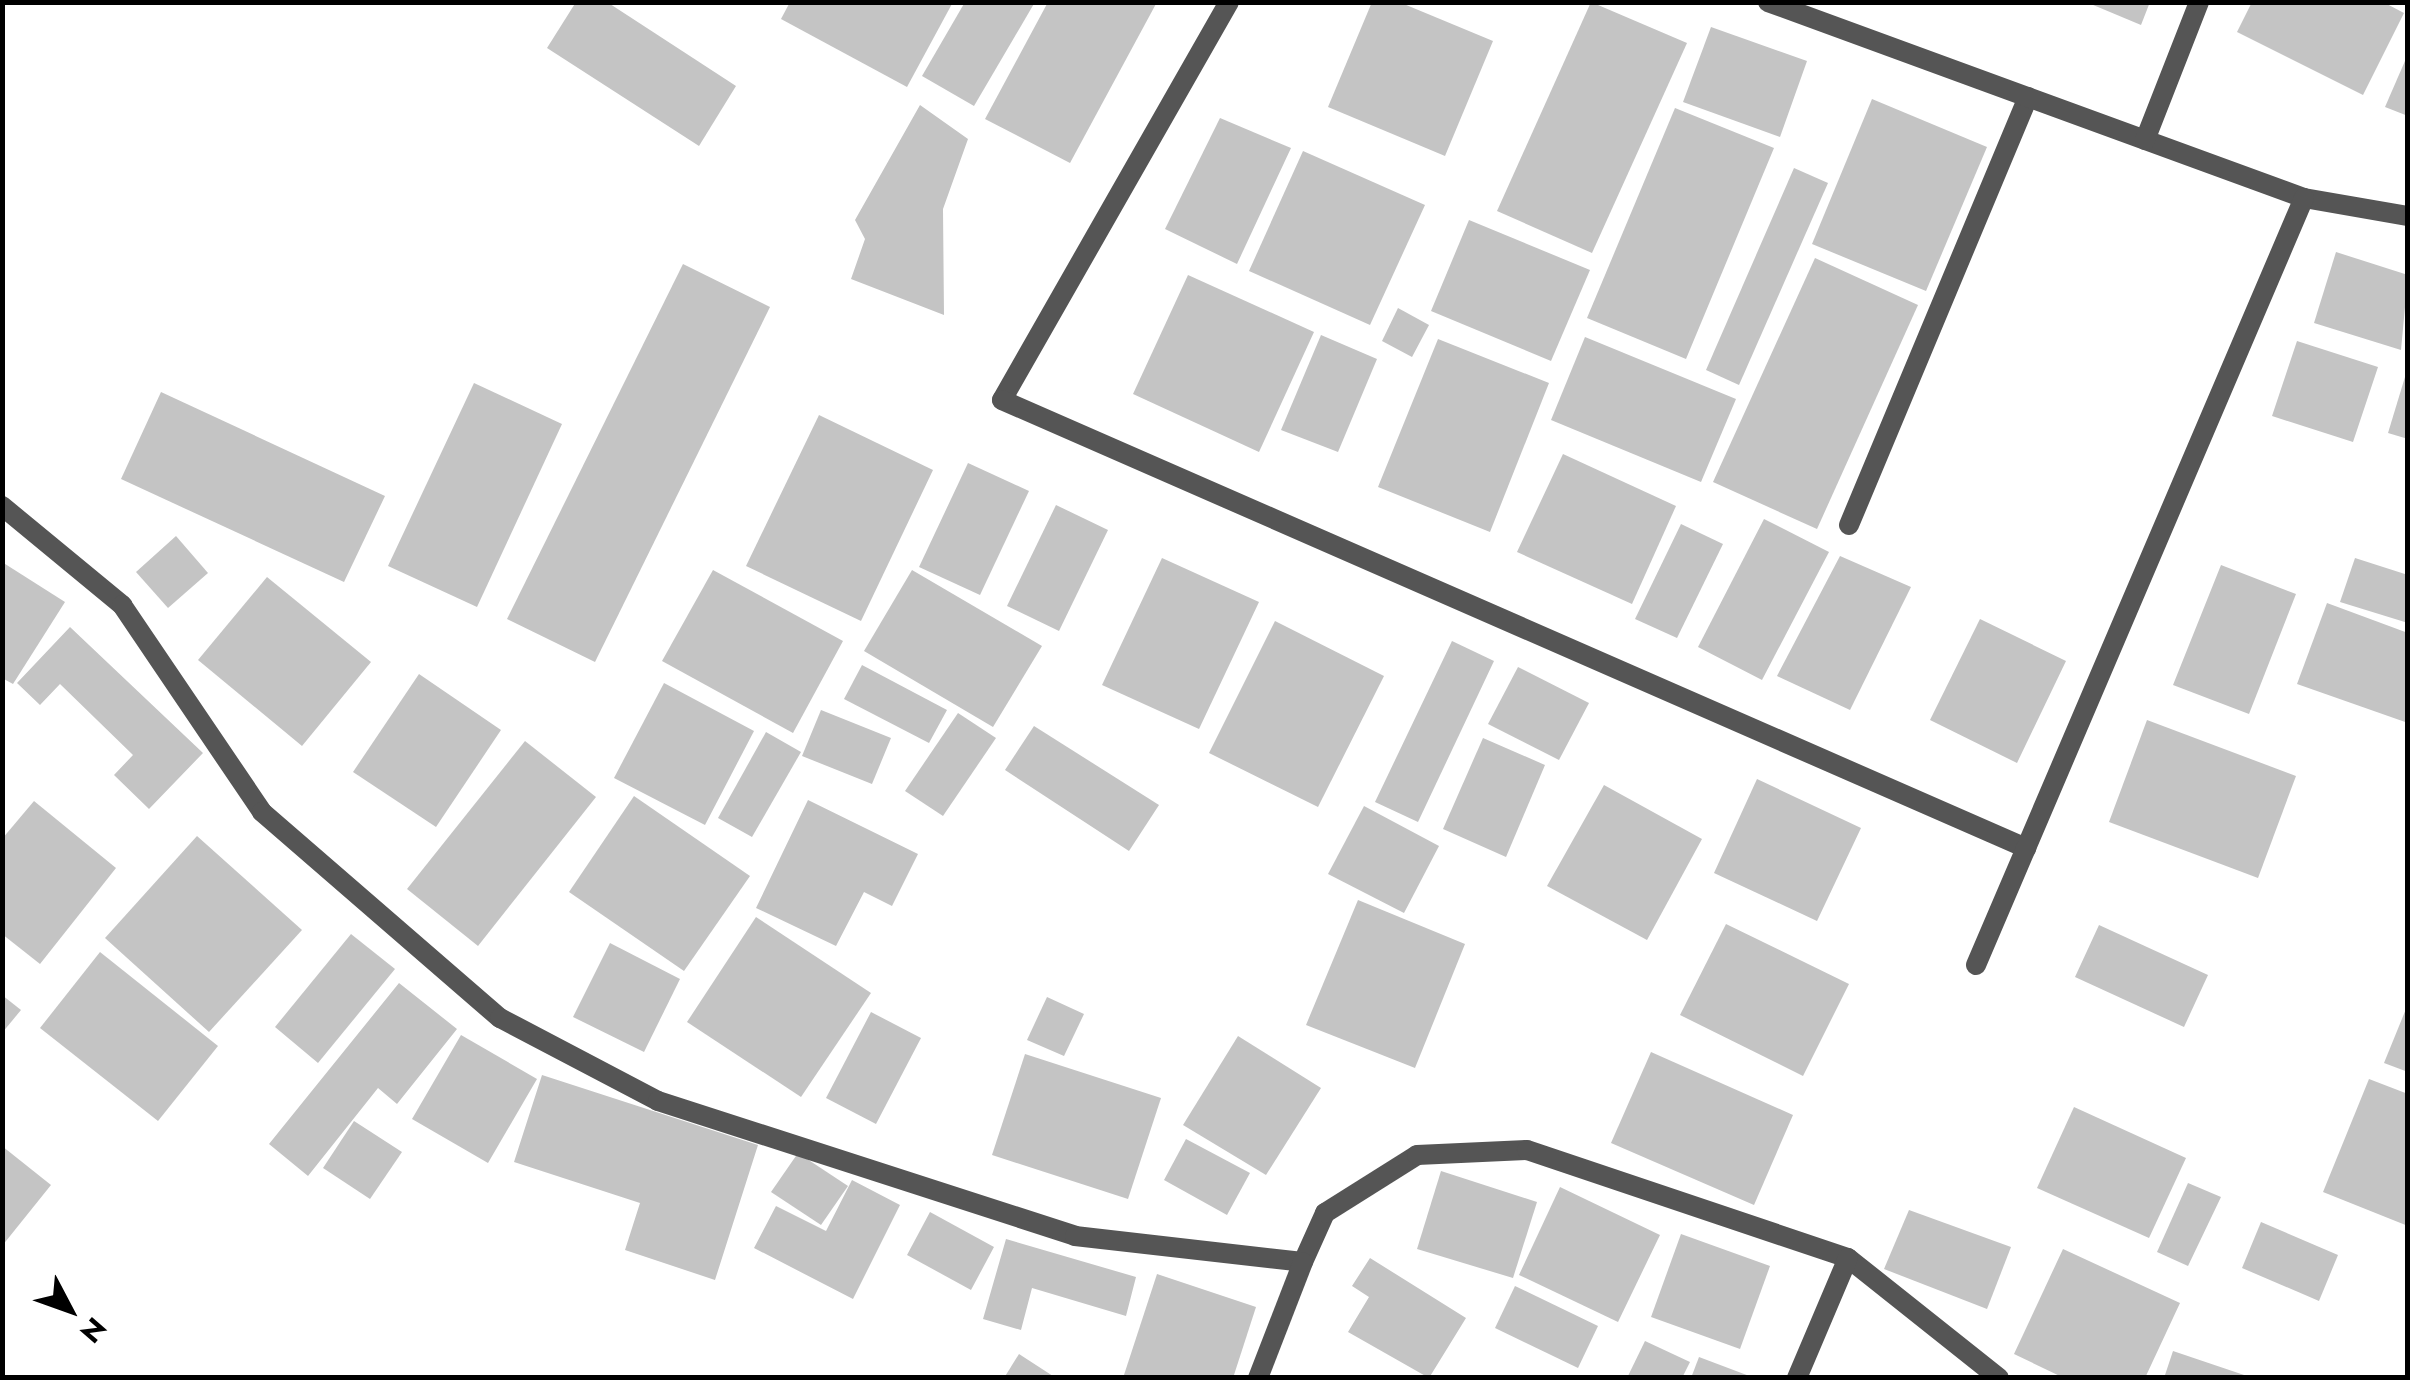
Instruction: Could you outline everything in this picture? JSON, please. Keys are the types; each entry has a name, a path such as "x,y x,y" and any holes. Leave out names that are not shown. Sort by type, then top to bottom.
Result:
{"street":[{"path":"1229,2 1002,400 2026,848"},
{"path":"1768,2 2304,198 2408,216"},
{"path":"2144,140 2199,2"},
{"path":"1849,525 2028,97"},
{"path":"1976,965 2304,198"},
{"path":"2,506 122,605 262,812 500,1018 658,1101 1075,1236 1304,1262"},
{"path":"1258,1378 1324,1213 1417,1155 1527,1150 1848,1258 1999,1378"},
{"path":"1797,1378 1848,1258"}],"building":[{"path":"576,2 607,2 736,86 699,146 547,48"},
{"path":"790,2 953,2 907,87 781,19"},
{"path":"965,2 1035,2 974,106 922,76"},
{"path":"1048,2 1157,2 1070,163 985,119"},
{"path":"1372,2 1399,2 1493,41 1445,156 1328,107"},
{"path":"1591,2 1687,43 1592,253 1497,211"},
{"path":"2086,2 2150,2 2141,25"},
{"path":"2252,2 2383,2 2404,13 2363,95 2237,32"},
{"path":"1711,27 1807,61 1780,137 1683,102"},
{"path":"2408,54 2408,116 2385,107"},
{"path":"1872,99 1987,147 1926,291 1812,244"},
{"path":"920,105 968,139 943,209 944,315 851,279 865,239 855,220"},
{"path":"1675,108 1774,148 1686,359 1587,318"},
{"path":"1220,118 1291,148 1237,264 1165,229"},
{"path":"1303,151 1425,205 1370,325 1249,271"},
{"path":"1794,168 1828,183 1739,385 1706,370"},
{"path":"1469,220 1590,270 1551,361 1431,311"},
{"path":"2336,252 2408,275 2401,350 2314,323"},
{"path":"1815,258 1918,305 1817,529 1713,482"},
{"path":"683,264 770,307 595,662 507,619"},
{"path":"1188,275 1314,332 1259,452 1133,394"},
{"path":"1398,308 1429,325 1412,357 1382,341"},
{"path":"1321,335 1377,359 1338,452 1281,430"},
{"path":"1585,337 1736,399 1701,482 1551,420"},
{"path":"1438,339 1549,383 1490,532 1378,487"},
{"path":"2297,341 2378,367 2353,442 2272,416"},
{"path":"2408,367 2408,439 2388,433"},
{"path":"474,383 562,424 477,607 388,566"},
{"path":"161,392 385,496 344,582 121,479"},
{"path":"819,415 933,470 861,621 746,566"},
{"path":"1563,454 1676,506 1632,604 1517,552"},
{"path":"968,463 1029,491 980,595 919,567"},
{"path":"1056,505 1108,530 1059,631 1007,606"},
{"path":"1764,519 1829,552 1762,680 1698,647"},
{"path":"1681,524 1723,544 1677,638 1635,619"},
{"path":"176,536 208,573 168,608 136,572"},
{"path":"1840,556 1911,587 1850,710 1777,676"},
{"path":"1162,558 1259,602 1199,729 1102,685"},
{"path":"2355,558 2408,575 2408,623 2340,602"},
{"path":"2,562 65,602 13,684 2,678"},
{"path":"2221,565 2296,594 2249,714 2173,685"},
{"path":"713,570 843,641 793,733 662,661"},
{"path":"912,570 1042,646 993,727 864,651"},
{"path":"267,577 371,662 302,746 198,660"},
{"path":"2327,603 2408,633 2408,723 2297,684"},
{"path":"1980,619 2066,661 2017,763 1930,720"},
{"path":"1275,621 1384,676 1318,807 1209,753"},
{"path":"70,627 203,753 149,809 114,775 133,755 60,684 40,705 17,683"},
{"path":"1452,641 1494,661 1418,822 1375,802"},
{"path":"862,665 947,710 929,743 844,699"},
{"path":"1518,667 1589,703 1559,760 1488,724"},
{"path":"419,674 501,730 436,827 353,772"},
{"path":"664,683 754,731 705,825 614,778"},
{"path":"821,710 891,738 872,784 802,756"},
{"path":"958,713 996,738 943,816 905,791"},
{"path":"2147,720 2296,776 2258,878 2109,822"},
{"path":"1034,726 1159,805 1129,851 1005,770"},
{"path":"766,732 801,752 752,837 718,818"},
{"path":"1483,738 1545,765 1506,857 1443,829"},
{"path":"525,741 596,797 478,946 407,889"},
{"path":"1757,779 1861,828 1817,921 1714,873"},
{"path":"1604,785 1702,839 1647,940 1547,886"},
{"path":"634,796 750,876 684,971 569,892"},
{"path":"808,800 918,854 892,906 864,892 836,946 756,908"},
{"path":"34,801 116,868 40,964 2,934 2,839"},
{"path":"1364,806 1439,846 1404,913 1328,874"},
{"path":"197,836 302,930 209,1032 105,938"},
{"path":"1358,900 1465,944 1415,1068 1306,1025"},
{"path":"756,917 871,993 801,1097 687,1022"},
{"path":"1726,924 1849,984 1803,1076 1680,1015"},
{"path":"2099,925 2208,975 2184,1027 2075,977"},
{"path":"351,934 395,969 318,1063 275,1027"},
{"path":"610,943 680,979 644,1052 573,1017"},
{"path":"100,952 218,1046 158,1121 40,1028"},
{"path":"399,983 457,1029 397,1104 378,1088 308,1176 269,1144"},
{"path":"2,995 21,1010 2,1033"},
{"path":"1047,997 1084,1014 1064,1056 1027,1040"},
{"path":"2408,1004 2408,1072 2384,1063"},
{"path":"871,1012 921,1038 876,1124 826,1098"},
{"path":"461,1035 537,1079 488,1163 412,1119"},
{"path":"1238,1036 1321,1088 1266,1175 1183,1125"},
{"path":"1651,1052 1793,1115 1754,1205 1611,1143"},
{"path":"1025,1054 1161,1098 1128,1199 992,1155"},
{"path":"542,1075 758,1145 715,1280 625,1250 640,1203 514,1162"},
{"path":"2369,1079 2408,1094 2408,1226 2323,1192"},
{"path":"2074,1107 2186,1158 2149,1238 2037,1188"},
{"path":"354,1121 402,1152 370,1199 323,1168"},
{"path":"1186,1139 1250,1173 1227,1215 1164,1180"},
{"path":"2,1146 51,1185 2,1246"},
{"path":"798,1153 848,1186 821,1225 771,1192"},
{"path":"1441,1171 1537,1202 1513,1278 1417,1249"},
{"path":"852,1180 900,1205 853,1299 754,1248 776,1206 826,1231"},
{"path":"2188,1183 2221,1197 2188,1266 2157,1252"},
{"path":"1560,1187 1660,1235 1618,1322 1519,1275"},
{"path":"1909,1210 2011,1247 1987,1309 1884,1269"},
{"path":"930,1212 994,1247 971,1290 907,1255"},
{"path":"2261,1222 2338,1255 2319,1301 2242,1268"},
{"path":"1681,1234 1770,1266 1740,1349 1651,1317"},
{"path":"1006,1239 1136,1277 1126,1316 1032,1288 1021,1330 983,1319"},
{"path":"2063,1249 2180,1303 2145,1378 2064,1378 2014,1354"},
{"path":"1370,1258 1466,1318 1429,1378 1348,1332 1369,1297 1352,1286"},
{"path":"1157,1274 1256,1307 1233,1378 1123,1378"},
{"path":"1515,1286 1598,1326 1578,1368 1495,1328"},
{"path":"1645,1341 1690,1362 1682,1378 1627,1378"},
{"path":"2173,1351 2250,1377 2250,1378 2164,1378"},
{"path":"1019,1354 1056,1378 1004,1378"},
{"path":"1699,1357 1752,1377 1752,1378 1691,1378"}]}
